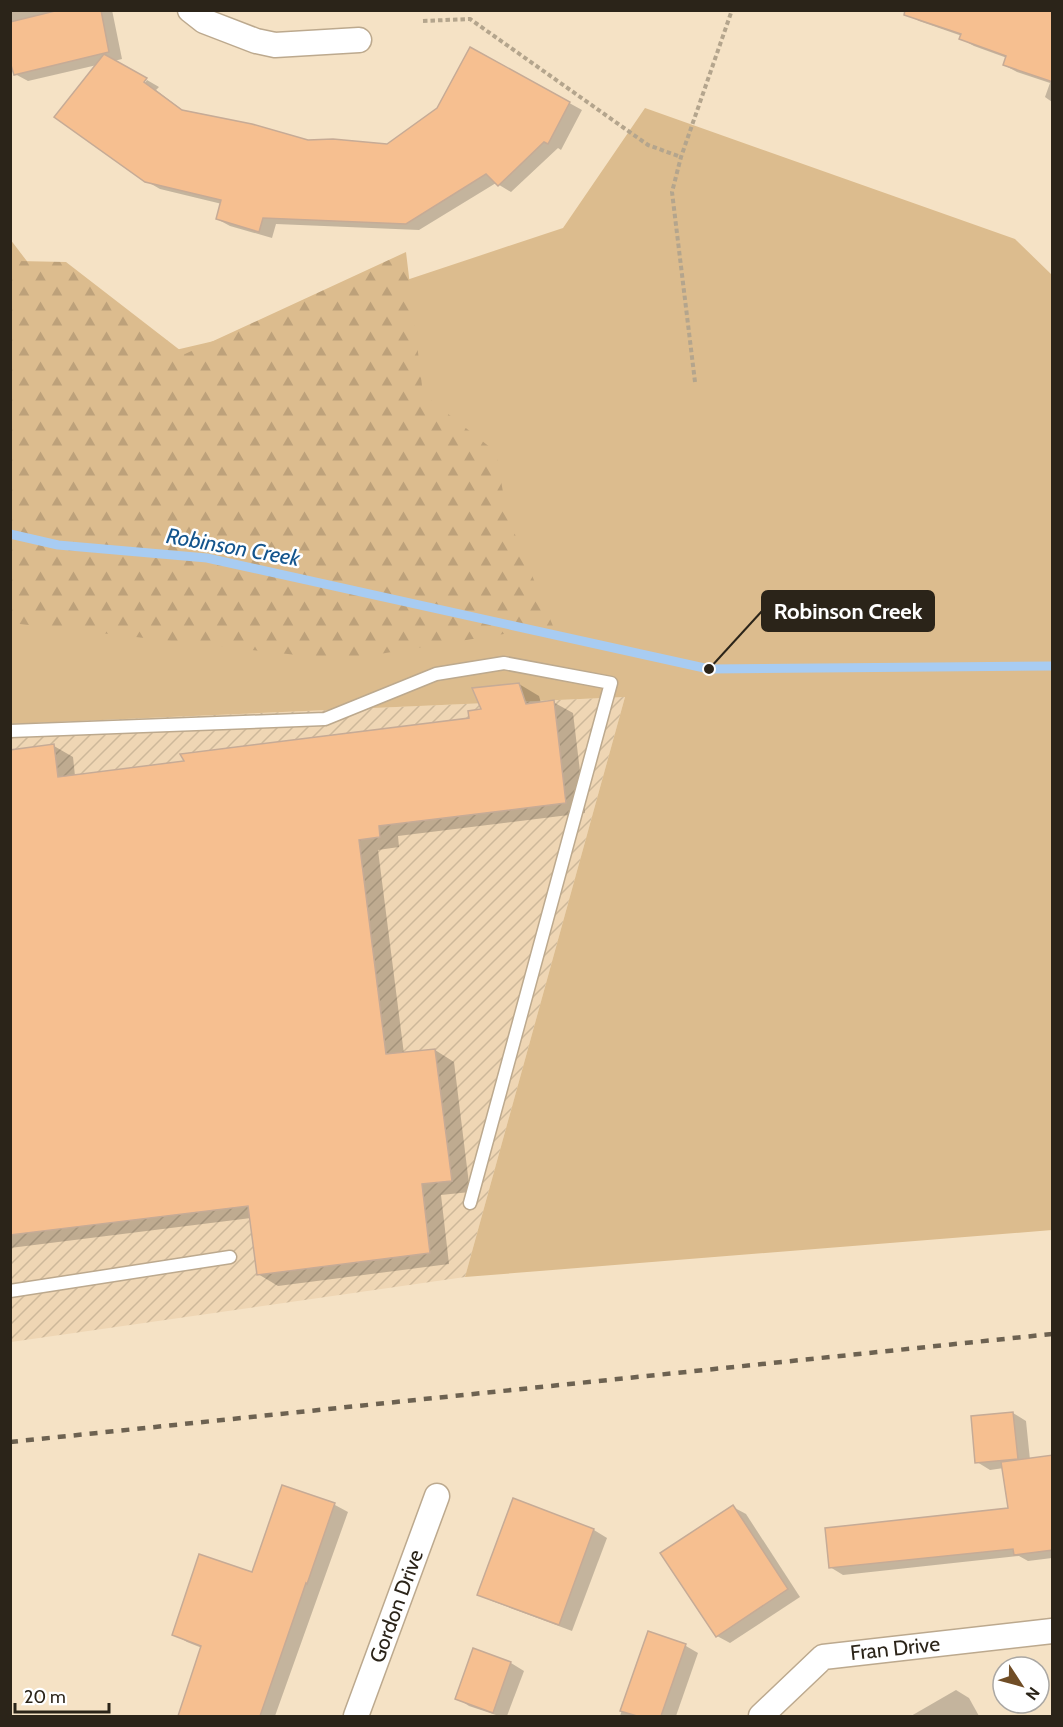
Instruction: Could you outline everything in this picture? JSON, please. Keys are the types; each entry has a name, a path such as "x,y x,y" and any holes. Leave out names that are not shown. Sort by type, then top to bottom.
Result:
{"street":[{"path":"190,10 204,21 256,41 275,45 359,40"},
{"name":"Gordon Drive","path":"356,1716 437,1496"},
{"name":"Fran Drive","path":"761,1716 823,1657 1053,1631"}],"lane":[{"path":"10,731 325,719 436,674 504,663 611,683 470,1203"},
{"path":"10,1291 230,1257"}],"path":[{"path":"695,382 672,192 681,157 732,10"},
{"path":"423,21 470,19 648,145 681,157"}],"shaded area":[{"path":"625,697 465,1277 11,1342 10,724"}],"green space":[{"path":"645,108 1015,239 1052,275 1052,1230 465,1277 625,697 11,724 10,239 107,366 244,334 563,228"},
{"path":"406,252 423,394 496,452 507,515 553,626 342,660 11,623 11,256 18,261 66,262 185,354"}],"building":[{"path":"59,10 101,10 109,52 14,75 10,62 10,22"},
{"path":"905,10 1053,10 1053,82 1003,65 1006,56 959,39 961,34 904,15"},
{"path":"470,47 570,102 548,144 544,142 498,186 486,174 406,224 263,218 259,232 216,219 221,200 145,182 54,117 104,54 147,78 144,82 182,110 252,124 308,140 333,139 387,144 437,108"},
{"path":"519,683 526,704 554,700 566,803 379,826 380,837 359,840 386,1054 435,1049 452,1181 422,1184 430,1253 257,1275 248,1206 10,1235 10,750 54,744 58,777 184,761 180,754 469,718 468,711 481,709 472,688"},
{"path":"1013,1412 1018,1459 975,1463 971,1416"},
{"path":"1053,1455 1053,1550 1014,1555 1013,1549 829,1568 825,1528 1008,1508 1001,1462"},
{"path":"282,1485 335,1503 260,1716 178,1716 201,1646 172,1635 199,1554 252,1572"},
{"path":"513,1498 594,1529 559,1625 477,1595"},
{"path":"733,1505 788,1589 716,1637 660,1553"},
{"path":"648,1631 686,1644 661,1716 637,1716 620,1711"},
{"path":"473,1648 511,1662 493,1713 455,1699"}],"waterway":[{"name":"Robinson Creek","path":"10,534 58,545 207,558 709,669 1052,666"}],"railway":[{"path":"10,1442 1052,1334"}],"place":[{"name":"Robinson Creek","path":"709,669"}]}
